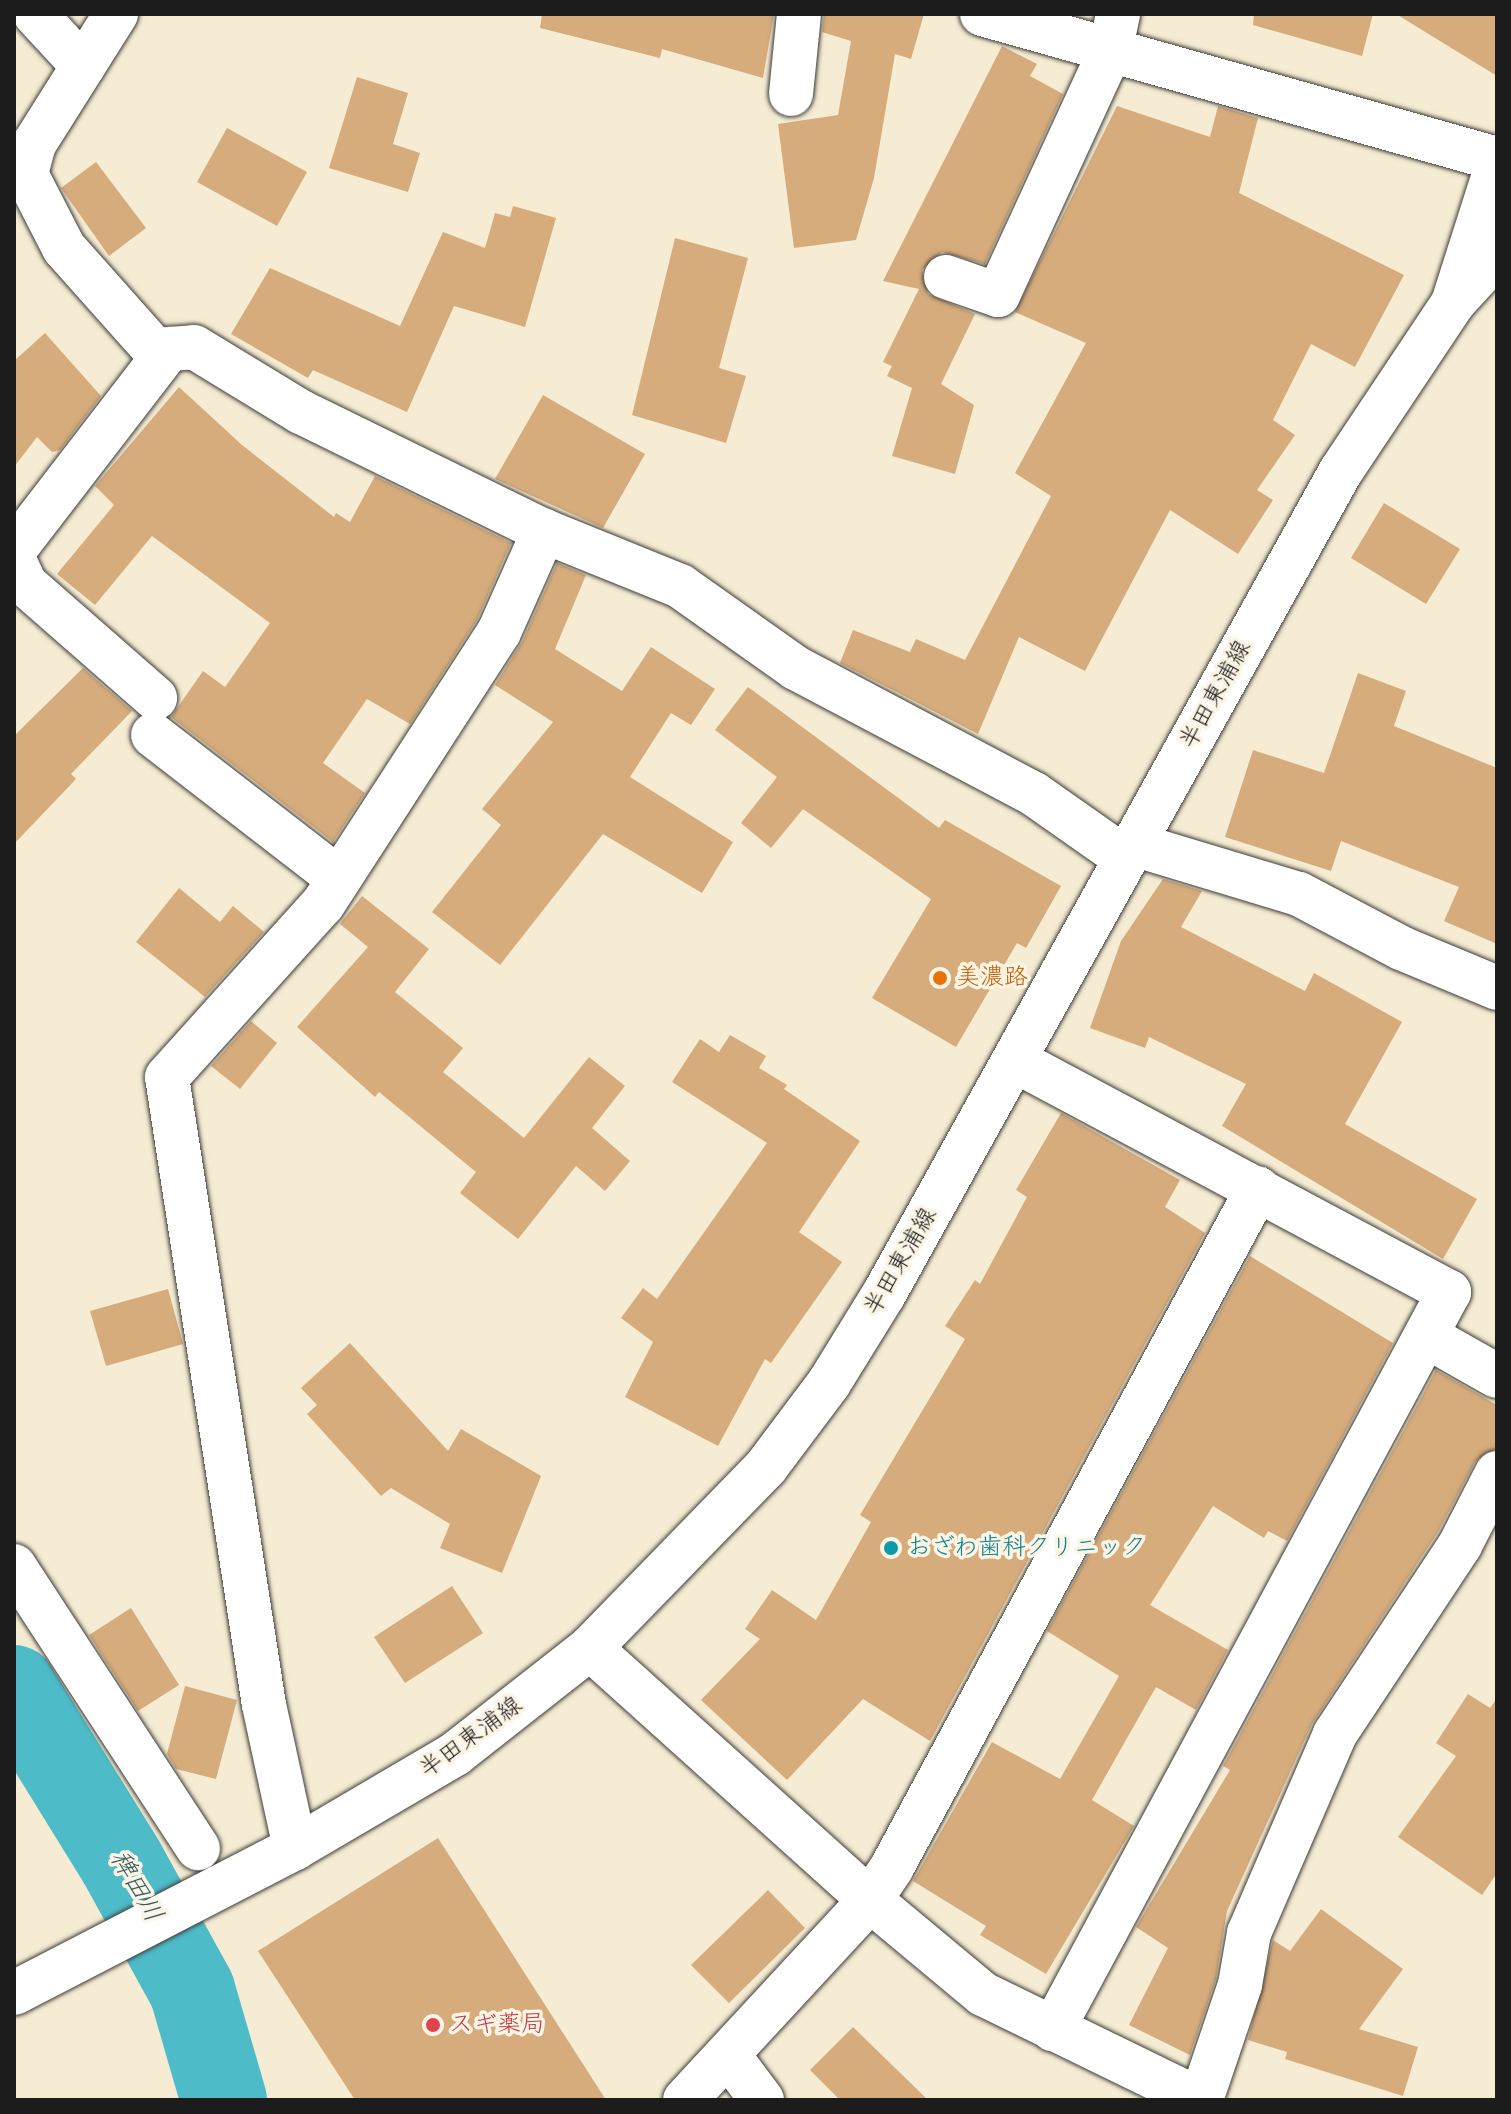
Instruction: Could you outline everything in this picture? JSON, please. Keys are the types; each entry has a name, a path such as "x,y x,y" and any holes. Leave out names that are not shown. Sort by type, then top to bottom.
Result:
{"street":[{"path":"35,14 83,66"},
{"path":"116,14 34,144 20,173 73,260 155,350 194,347 301,412 544,531 680,586 796,668 1034,794 1129,851 1299,894 1401,948 1497,988"},
{"path":"791,94 799,14"},
{"path":"982,14 1114,33 1497,159"},
{"path":"946,277 998,295 1114,33"},
{"path":"1453,303 1497,165"},
{"name":"半田東浦線","path":"14,1993 295,1848 455,1754 590,1648 766,1467 829,1383 1016,1061 1341,471 1453,303 1497,255"},
{"path":"14,550 169,349"},
{"path":"295,1848 264,1705 167,1077 304,926 390,807 499,632 544,531"},
{"path":"14,560 25,584 154,716 337,877"},
{"path":"1016,1061 1449,1292 1428,1337 1053,2029"},
{"path":"685,2100 729,2056 870,1900 1258,1188"},
{"path":"1428,1337 1497,1376"},
{"path":"590,1648 870,1900 983,1994 1200,2100 1240,1985 1249,1933 1335,1734 1460,1545 1497,1473"},
{"path":"14,1566 198,1848"},
{"path":"729,2056 762,2100"}],"building":[{"path":"542,14 774,14 763,78 662,49 660,58 540,28"},
{"path":"824,14 924,14 911,59 895,54 874,178 856,240 794,248 778,124 838,115 851,41 822,32"},
{"path":"1254,14 1373,14 1362,56 1253,25"},
{"path":"1396,14 1497,14 1497,76"},
{"path":"1002,46 1037,64 1030,76 1063,94 985,264 942,252 922,270 928,294 975,314 941,384 974,405 955,474 892,456 912,388 887,376 892,366 883,362 919,289 883,281"},
{"path":"357,77 408,93 393,144 420,153 408,192 329,168"},
{"path":"1117,106 1210,137 1218,106 1258,118 1239,193 1404,275 1355,367 1311,344 1273,420 1295,435 1257,490 1273,500 1238,554 1170,510 1085,671 1019,637 978,734 840,663 853,630 910,652 916,639 965,660 1051,496 1015,473 1086,343 1015,312"},
{"path":"227,128 307,172 277,226 197,182"},
{"path":"96,162 146,228 109,256 61,188"},
{"path":"513,206 556,218 525,327 454,306 407,412 313,370 308,378 231,334 270,268 400,326 443,232 485,248 495,213 510,217"},
{"path":"675,238 748,258 719,368 746,376 726,443 632,415"},
{"path":"45,333 101,396 60,450 52,452 37,437 14,467 14,361"},
{"path":"179,387 242,445 334,517 336,513 350,522 375,476 511,543 477,620 410,724 367,699 323,763 365,793 333,842 171,717 203,671 225,687 270,623 152,536 95,605 57,574 114,505 95,486"},
{"path":"543,395 645,454 603,528 495,479"},
{"path":"1384,503 1460,549 1426,604 1351,558"},
{"path":"557,563 586,575 555,649 622,691 651,647 715,689 691,725 671,713 630,777 733,842 702,893 603,834 500,965 432,912 501,825 482,809 553,722 495,685 522,642"},
{"path":"83,668 132,711 71,774 76,779 14,844 14,736"},
{"path":"1358,673 1406,691 1394,726 1497,768 1497,944 1444,921 1459,887 1341,841 1331,871 1225,837 1253,750 1324,773"},
{"path":"748,687 939,828 945,820 1061,886 1026,948 1017,943 956,1047 872,998 931,899 803,809 771,848 741,823 777,777 715,730"},
{"path":"1163,879 1202,891 1181,927 1305,991 1314,973 1402,1022 1345,1124 1477,1199 1443,1259 1222,1126 1246,1084 1149,1037 1145,1048 1090,1028 1121,941"},
{"path":"179,888 220,922 233,906 264,932 205,997 136,942"},
{"path":"362,896 429,949 395,992 463,1048 443,1072 524,1138 589,1057 625,1086 592,1128 630,1161 605,1191 576,1166 518,1239 460,1193 476,1172 379,1092 375,1097 297,1027 368,947 340,924"},
{"path":"251,1021 277,1043 240,1089 211,1066"},
{"path":"730,1035 766,1056 759,1068 787,1085 784,1089 860,1141 799,1232 842,1262 771,1363 765,1359 718,1446 625,1397 653,1342 621,1318 643,1288 657,1299 767,1143 672,1082 700,1039 719,1052"},
{"path":"1061,1113 1180,1180 1165,1207 1205,1233 930,1741 863,1699 787,1780 701,1700 760,1639 745,1629 772,1590 816,1620 871,1522 860,1515 965,1339 945,1326 975,1280 980,1284 1027,1197 1016,1190"},
{"path":"1250,1256 1393,1343 1287,1541 1268,1531 1264,1538 1213,1506 1150,1605 1228,1650 1196,1710 1156,1687 1092,1800 1134,1826 1046,1974 980,1935 986,1926 913,1881 992,1742 1060,1779 1119,1676 1047,1631"},
{"path":"168,1289 183,1344 106,1366 90,1311"},
{"path":"350,1343 448,1451 461,1429 541,1476 502,1573 440,1548 450,1524 391,1488 381,1496 307,1414 317,1405 301,1388"},
{"path":"1436,1370 1497,1405 1497,1448 1475,1462 1438,1532 1312,1724 1227,1911 1216,1979 1190,2055 1129,2025 1168,1948 1136,1927 1230,1770 1223,1766"},
{"path":"452,1586 483,1633 405,1683 374,1637"},
{"path":"131,1608 179,1685 138,1711 89,1635"},
{"path":"185,1686 237,1700 216,1779 176,1769 167,1754"},
{"path":"1468,1694 1490,1708 1497,1698 1497,1873 1482,1895 1398,1837 1456,1756 1436,1743"},
{"name":"スギ薬局","path":"438,1838 606,2100 355,2100 258,1951"},
{"path":"768,1890 805,1928 729,2003 691,1965"},
{"path":"1321,1909 1403,1969 1359,2029 1418,2047 1403,2096 1285,2059 1287,2052 1248,2040 1273,1940 1290,1951"},
{"path":"853,2027 928,2100 840,2100 810,2070"}],"waterway":[{"name":"稗田川","path":"14,1688 121,1861 192,1990 224,2100"}],"place":[{"name":"美濃路","path":"940,978"},
{"name":"おざわ歯科クリニック","path":"891,1548"},
{"name":"スギ薬局","path":"433,2025"}]}
